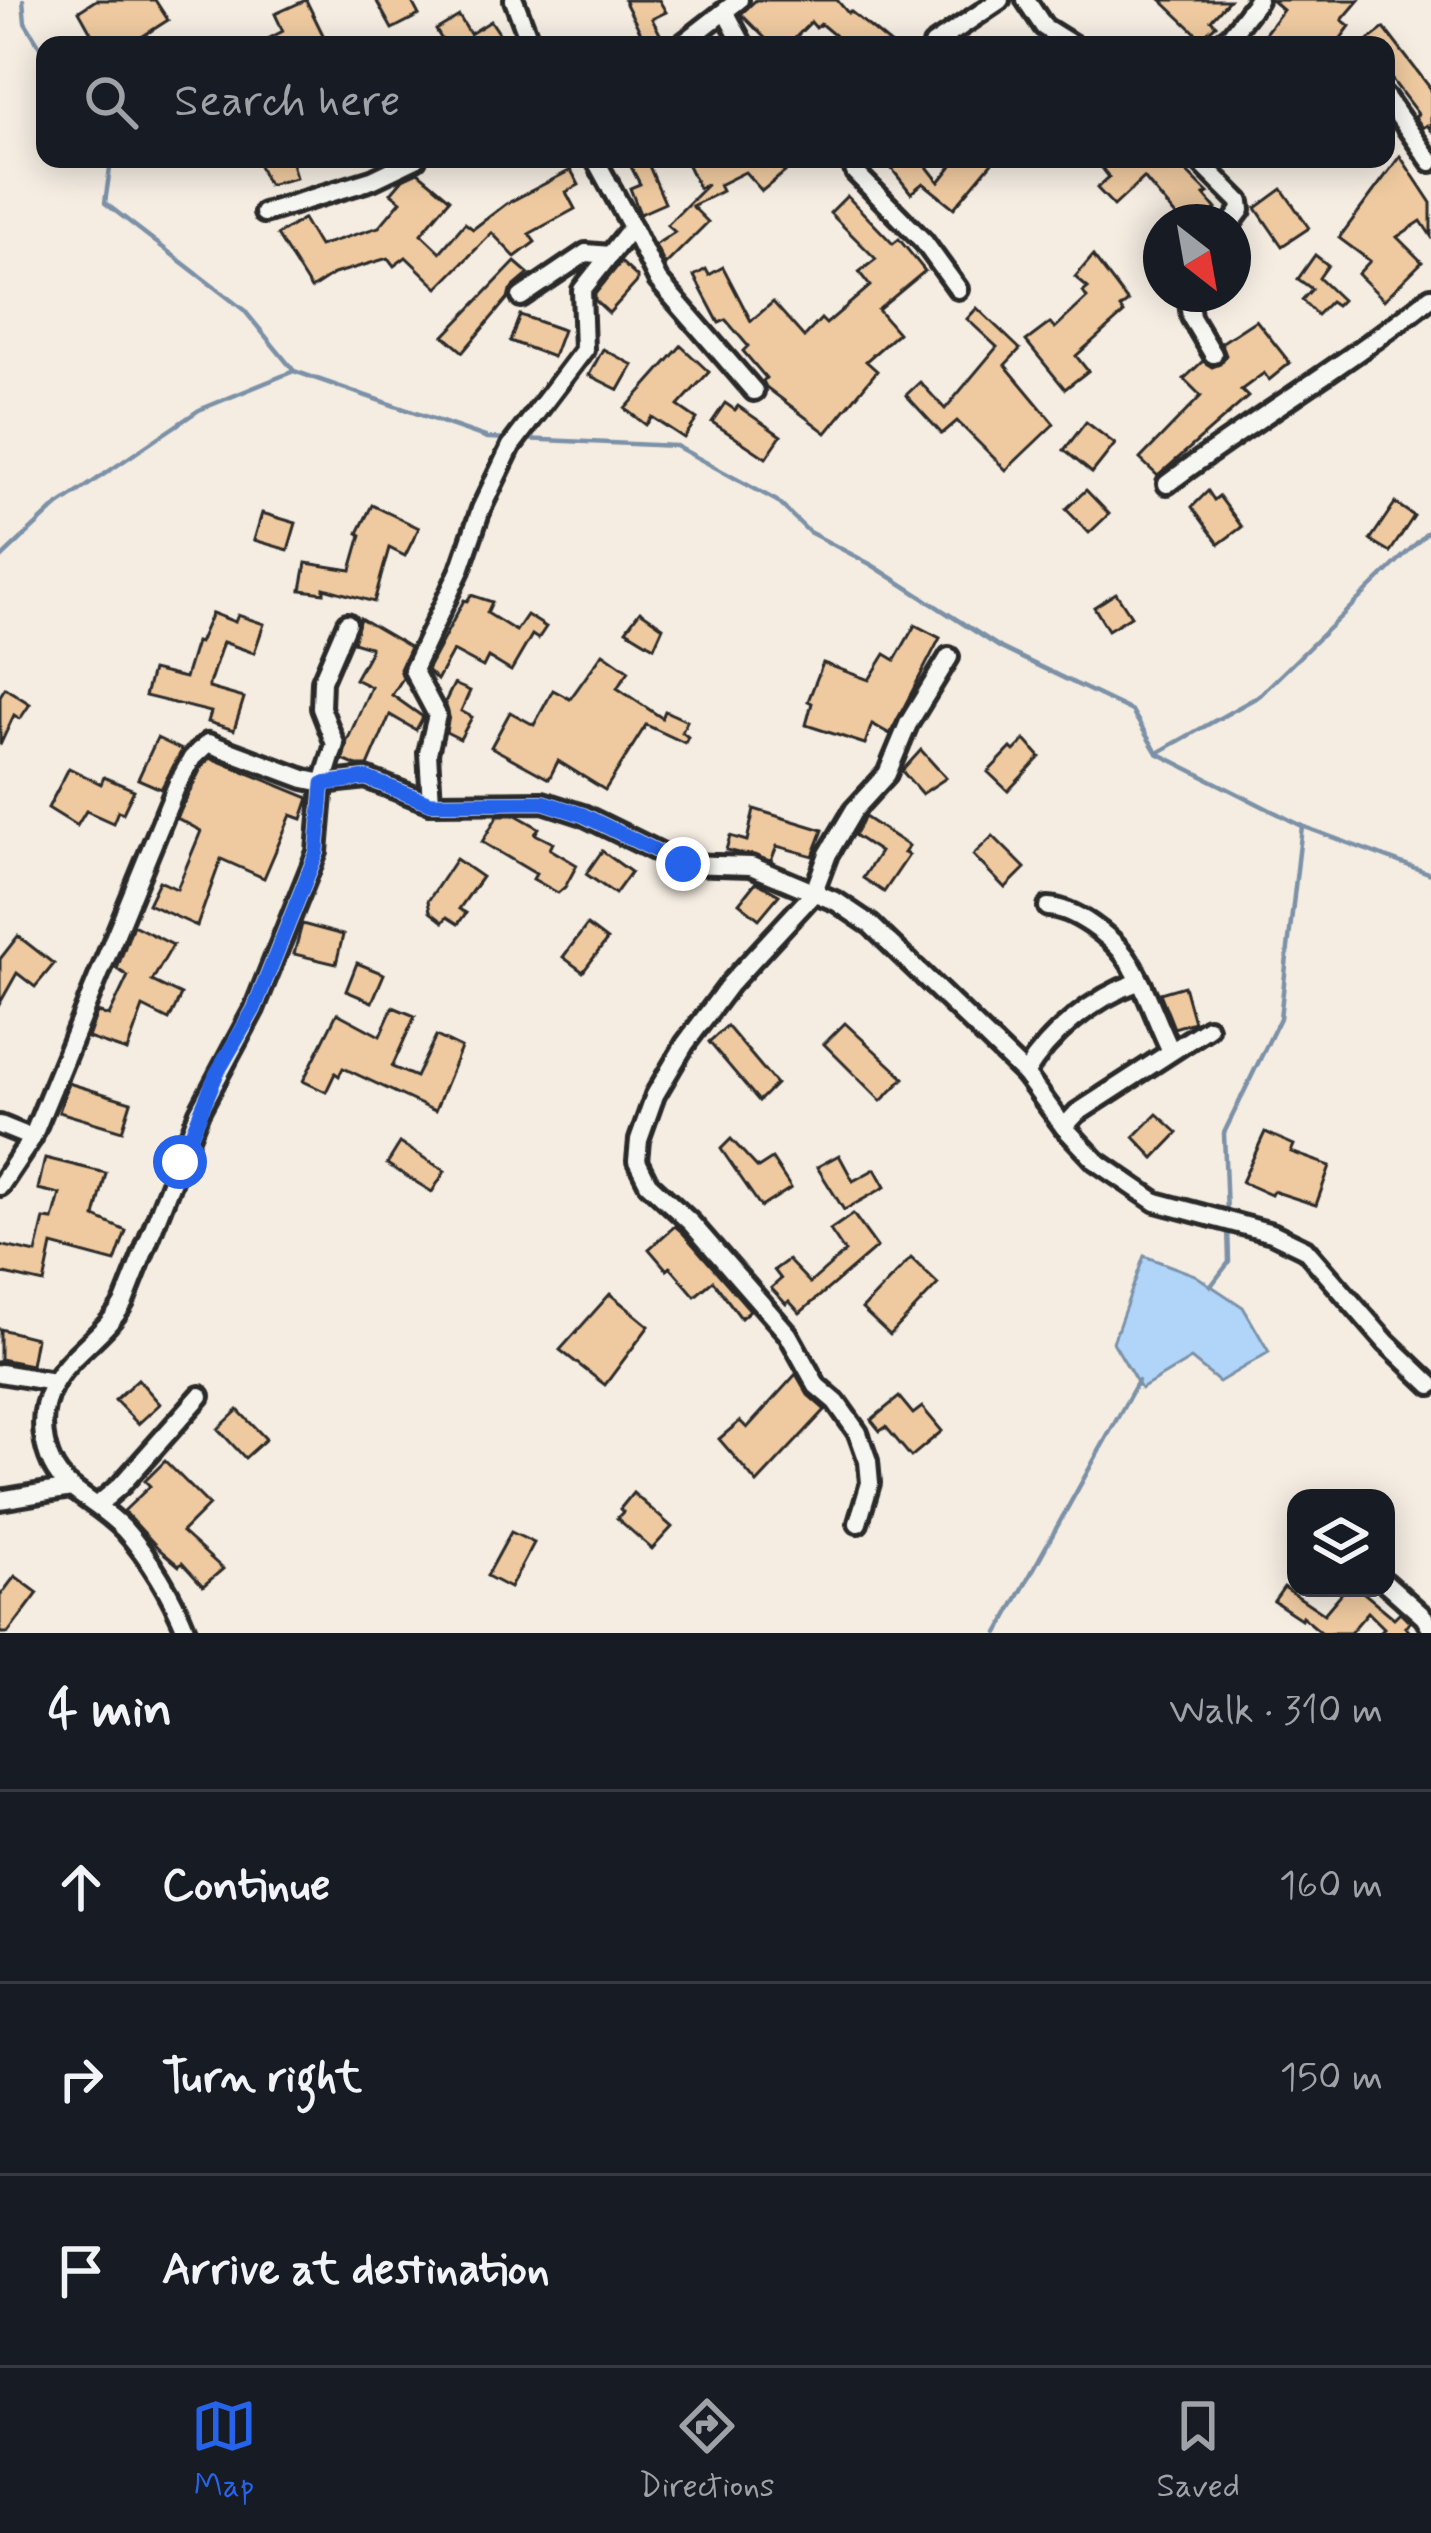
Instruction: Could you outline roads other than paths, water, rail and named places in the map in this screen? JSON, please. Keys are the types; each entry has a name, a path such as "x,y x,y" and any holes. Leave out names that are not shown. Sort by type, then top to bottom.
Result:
{"street":[{"path":"514,0 527,36"},
{"path":"946,36 1000,0"},
{"path":"1026,0 1044,27 1058,36"},
{"path":"1230,36 1258,0"},
{"path":"693,36 733,6 740,36"},
{"path":"1395,111 1431,163"},
{"path":"264,213 397,168"},
{"path":"600,168 658,280 754,391"},
{"path":"853,168 924,242 958,289"},
{"path":"1206,168 1240,204"},
{"path":"430,803 428,753 437,715 412,670 460,570 481,508 516,440 584,350 582,290 632,227"},
{"path":"521,297 586,253 610,255"},
{"path":"1168,484 1431,298"},
{"path":"1190,312 1213,353"},
{"path":"188,1633 165,1587 127,1532 99,1504 71,1488 48,1455 43,1430 46,1400 54,1382 111,1325 124,1303 200,1112 254,1009 317,852 323,784 335,744 321,708 322,681 347,623"},
{"path":"858,1523 870,1483 858,1433 836,1402 817,1386 788,1334 691,1222 648,1183 637,1161 639,1140 656,1095 685,1043 730,984 813,894 828,854 854,810 886,774 908,724 949,657"},
{"path":"0,1186 32,1138 177,785 192,758 208,742 274,770 323,784 366,778 430,803 543,802 583,815 683,864 751,866 837,902 871,925 1025,1074 1096,1161 1156,1202 1272,1233 1305,1250 1386,1342 1431,1384"},
{"path":"1048,907 1061,908 1095,928 1125,956 1171,1051"},
{"path":"1025,1074 1041,1048 1085,1011 1114,991 1138,982"},
{"path":"1064,1127 1077,1113 1208,1028"},
{"path":"0,1125 32,1138"},
{"path":"0,1373 54,1382"},
{"path":"99,1504 200,1396"},
{"path":"0,1500 71,1488"},
{"path":"1395,1591 1431,1629"}],"water":[{"path":"1144,1256 1195,1275 1243,1307 1269,1352 1219,1382 1191,1359 1141,1389 1113,1342"}],"waterway":[{"path":"23,0 25,22 36,40"},
{"path":"110,168 105,203 244,310 294,371 488,438 511,439"},
{"path":"0,559 53,509 199,410 294,371"},
{"path":"522,439 676,446 777,501 809,532 872,565 1001,648 1132,711 1157,753 1302,826 1431,874"},
{"path":"1159,752 1259,696 1431,529"},
{"path":"1227,1215 1224,1133 1280,1018 1302,826"},
{"path":"1211,1286 1229,1262 1228,1226"},
{"path":"998,1633 1138,1381"}]}
